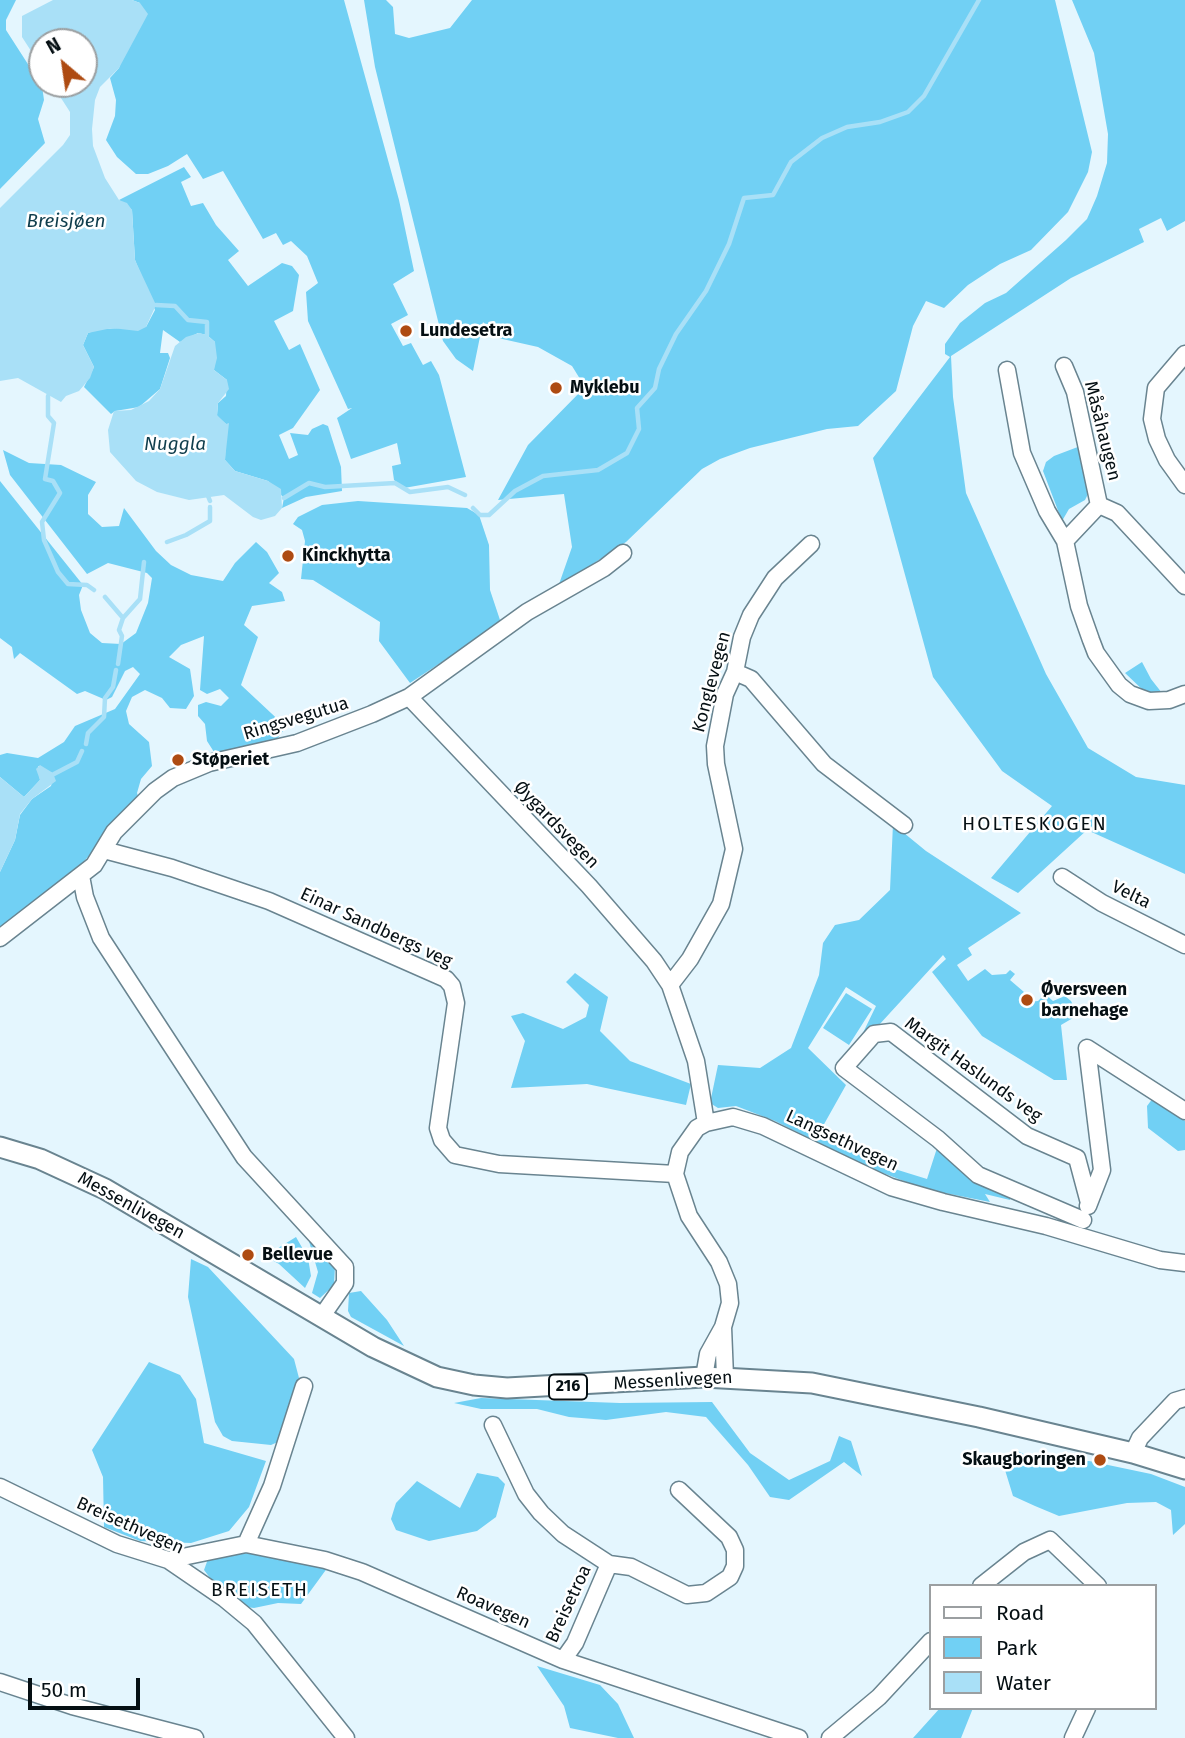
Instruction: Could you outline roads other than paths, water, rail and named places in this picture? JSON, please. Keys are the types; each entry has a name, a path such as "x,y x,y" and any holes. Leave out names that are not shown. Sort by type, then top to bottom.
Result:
{"main road":[{"name":"Messenlivegen","path":"0,1147 40,1159 104,1189 406,1364 437,1377 474,1385 564,1387 725,1377 835,1387 1133,1453 1185,1469"}],"street":[{"path":"1185,354 1156,388 1152,419 1157,439 1167,460 1185,485"},
{"name":"Måsåhaugen","path":"1064,366 1075,392 1100,505"},
{"path":"1007,370 1022,453 1046,511 1065,541 1088,632 1096,653 1119,685 1130,694 1149,701 1169,700 1185,694"},
{"name":"Måsåhaugen","path":"1065,541 1100,505"},
{"name":"Måsåhaugen","path":"1100,505 1117,513 1185,586"},
{"name":"Konglevegen","path":"670,985 690,959 720,904 734,849 715,746 725,694 735,672 751,615 775,578 811,544"},
{"name":"Ringsvegutua","path":"0,938 82,876 104,850 114,831 173,778 209,764 309,738 409,697 519,618 604,568 623,553"},
{"path":"735,672 751,679 824,764 904,825"},
{"name":"Øygardsvegen","path":"409,697 589,886 654,961 670,985"},
{"name":"Einar Sandbergs veg","path":"104,850 172,868 281,905 446,979 452,986 456,1003 439,1128 442,1140 455,1155 499,1164 675,1174"},
{"path":"82,876 85,897 101,938 244,1157 345,1267 345,1283 322,1316"},
{"name":"Velta","path":"1062,877 1102,903 1185,945"},
{"path":"670,985 696,1061 706,1123 697,1128 680,1152 675,1174 689,1216 719,1262 730,1303 723,1327 708,1354 704,1377"},
{"name":"Margit Haslunds veg","path":"1080,1228 978,1175 938,1139 844,1068 874,1034 891,1032 1027,1136 1077,1158 1089,1203"},
{"path":"1080,1228 1102,1170 1087,1048 1185,1111"},
{"name":"Langsethvegen","path":"706,1123 733,1116 763,1126 891,1187 1080,1228 1160,1260 1185,1263"},
{"path":"723,1327 725,1377"},
{"path":"246,1544 272,1486 304,1386"},
{"path":"1133,1453 1140,1438 1175,1401 1185,1398"},
{"name":"Breisetroa","path":"493,1425 526,1493 541,1513 563,1534 609,1564 631,1567 687,1595 706,1593 730,1577 735,1566 735,1550 729,1538 680,1490"},
{"name":"Breisethvegen","path":"0,1487 117,1544 168,1560 225,1599 254,1623 346,1738"},
{"path":"984,1584 1024,1552 1050,1540 1096,1584"},
{"name":"Roavegen","path":"168,1560 246,1544 283,1549 362,1572 563,1660 799,1738"},
{"name":"Breisetroa","path":"563,1660 579,1634 609,1564"},
{"path":"830,1738 879,1697 930,1642"},
{"path":"0,1682 72,1706 195,1738"},
{"path":"1073,1738 1086,1710"}],"water":[{"name":"Breisjøen","path":"53,0 132,0 140,3 148,14 119,68 98,92 98,28 28,28 28,46 22,37 22,16"},
{"name":"Breisjøen","path":"61,98 96,98 93,146 105,178 119,200 127,203 132,210 135,260 156,305 146,327 138,331 112,328 88,333 83,345 94,367 90,378 79,391 66,396 61,402 18,378 0,381 0,208 63,145 70,135 70,112"},
{"name":"Nuggla","path":"199,333 207,335 215,342 217,358 214,370 227,380 229,389 218,403 217,415 226,424 229,423 225,460 235,471 268,481 281,489 282,508 275,516 261,520 253,517 224,495 189,500 157,492 136,481 110,452 108,430 114,411 131,410 149,401 160,389 175,346 186,337"},
{"path":"40,765 53,773 56,781 32,799 20,814 15,840 0,872 0,777 24,797 40,780 36,769"}],"waterway":[{"path":"473,508 480,515 489,515 515,491 543,476 598,470 627,453 639,429 637,408 655,388 659,369 676,334 706,291 729,244 744,198 773,195 791,162 822,138 847,127 880,122 908,112 924,96 979,0"},
{"path":"156,305 175,306 188,320 207,322 207,335"},
{"path":"48,396 48,416 54,423 45,479 53,481 60,493 42,522 44,540 58,572 68,584 87,585 94,590"},
{"path":"284,498 309,483 325,487 395,483 410,492 448,487 465,495"},
{"path":"208,496 210,501"},
{"path":"167,542 210,521 210,507"},
{"path":"118,664 122,636 119,630 123,618 140,599 144,562"},
{"path":"105,597 123,618"},
{"path":"86,744 88,733 104,717 105,698 113,687 116,670"},
{"path":"54,774 77,762 82,751"}],"place":[{"name":"Lundesetra","path":"406,331"},
{"name":"Myklebu","path":"556,388"},
{"name":"Kinckhytta","path":"288,556"},
{"name":"Støperiet","path":"178,760"},
{"name":"Øversveen barnehage","path":"1027,1000"},
{"name":"Bellevue","path":"248,1255"},
{"name":"Skaugboringen","path":"1100,1460"}],"district":[{"name":"HOLTESKOGEN","path":"1035,825"},
{"name":"BREISETH","path":"260,1591"}]}
